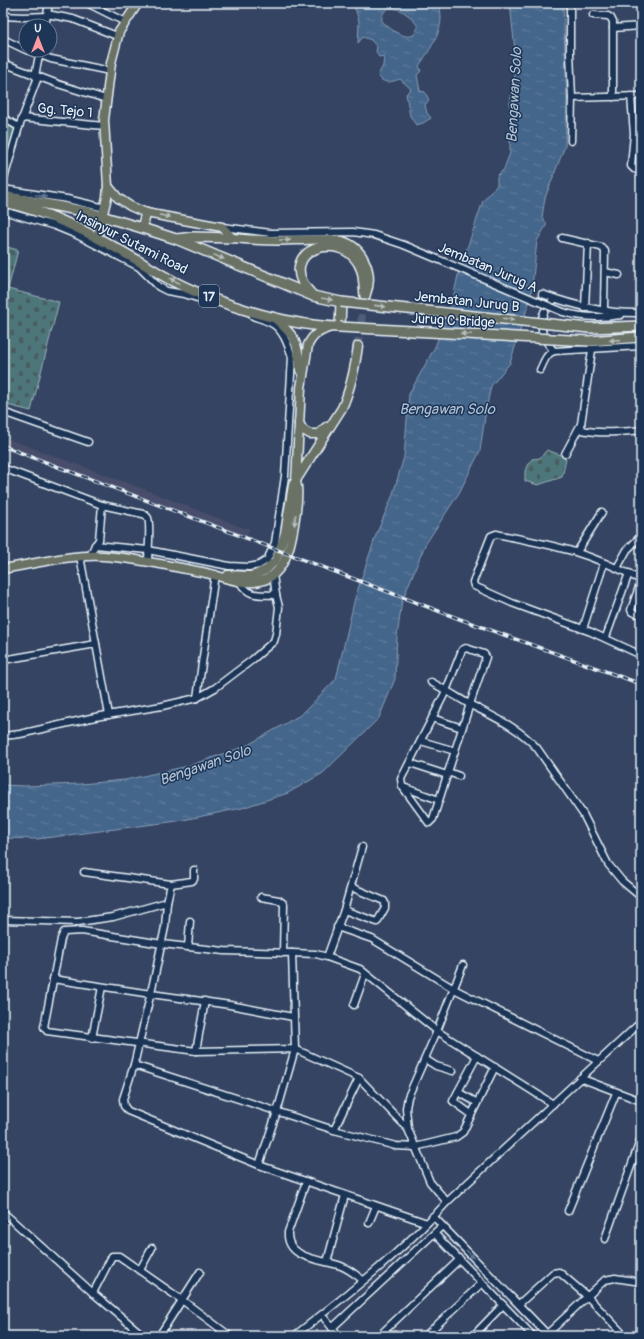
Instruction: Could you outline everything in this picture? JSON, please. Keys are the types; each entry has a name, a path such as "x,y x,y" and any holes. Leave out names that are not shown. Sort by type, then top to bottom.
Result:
{"highway":[{"name":"Insinyur Sutami Road","path":"3,196 104,212 142,228 176,239 312,296 341,302"},
{"name":"Insinyur Sutami Road","path":"3,202 31,210 97,238 134,261 192,289 224,302 273,317 311,325 336,327"},
{"path":"142,228 146,213"},
{"path":"176,239 193,237 232,238"},
{"path":"312,296 303,284 299,269 301,262 307,253 325,246 344,250 355,259 362,272 365,296"},
{"path":"336,327 341,302"},
{"name":"Jembatan Jurug B","path":"341,302 589,328 641,326"},
{"name":"Jurug C Bridge","path":"336,327 590,345"},
{"name":"17","path":"590,345 641,337"}],"main road":[{"path":"97,238 104,212 108,186 104,126 110,71 117,36 138,3"},
{"path":"108,186 118,198 130,206 146,213 222,228 232,238 253,240 331,236 343,241 361,254 366,264 369,279 365,296"},
{"path":"273,317 290,332 296,342 299,354 301,388"},
{"path":"3,569 80,556 90,556 148,562 216,575 240,582 258,581 273,575 284,561 292,538 298,490 296,481 301,388 308,344 311,338 318,332 336,327"},
{"path":"216,575 250,576 262,572 274,561 282,543 286,499 342,408 355,369 358,346"},
{"path":"299,423 303,430 313,435 319,434 334,419"}],"street":[{"path":"46,18 49,3"},
{"path":"87,3 125,22"},
{"path":"570,3 572,98 571,140"},
{"path":"594,14 612,18 613,97"},
{"path":"3,16 23,17 47,15 73,19 117,36"},
{"path":"613,28 641,26"},
{"path":"3,39 18,46"},
{"path":"3,182 19,127 37,76 39,58"},
{"path":"51,58 60,62 110,71"},
{"path":"3,63 37,76 106,98"},
{"path":"631,96 634,134 631,166 634,170 641,171"},
{"path":"572,98 641,96"},
{"path":"3,118 19,127"},
{"name":"Gg. Tejo 1","path":"22,118 104,126"},
{"path":"3,189 68,199 104,212"},
{"path":"3,211 55,226 134,261 159,287 167,291 194,297 272,323 288,342 292,357 285,476 286,499 275,543 266,560 259,565 249,567 228,566 148,550 95,545"},
{"name":"Jembatan Jurug A","path":"222,228 271,233 331,236 353,232 374,235 404,245 563,312 589,317 608,317 626,314"},
{"path":"562,238 602,247 605,251 605,311"},
{"path":"585,308 588,243"},
{"path":"605,272 619,275"},
{"path":"542,294 585,308 626,314 641,313"},
{"path":"554,351 545,339 541,326 545,310 555,299"},
{"path":"590,345 581,424 582,430 619,432 641,430"},
{"path":"540,370 546,357 554,351 590,345 641,346"},
{"path":"3,412 88,442"},
{"path":"565,454 581,424"},
{"path":"3,468 102,505 144,514 147,516 149,527 148,562"},
{"path":"90,556 99,540 102,505"},
{"path":"577,552 602,512"},
{"path":"638,614 632,612 631,610 641,580 617,568 577,552 503,535 491,536 473,582 474,586 583,629 641,655"},
{"path":"617,568 627,550 641,536"},
{"path":"80,556 109,715"},
{"path":"583,629 604,563"},
{"path":"606,637 628,573"},
{"path":"197,698 216,575"},
{"path":"3,736 197,698 221,684 274,641 279,607 273,575"},
{"path":"240,582 243,588 252,594 276,595"},
{"path":"3,660 96,644"},
{"path":"466,648 484,654 486,658 470,704 433,819 429,823 401,784 401,779 446,690 462,650 466,648"},
{"path":"431,682 503,721 530,740 538,748 583,814 608,864 622,881 641,897"},
{"path":"432,718 462,728"},
{"path":"421,741 455,751"},
{"path":"410,763 459,776"},
{"path":"403,787 439,800"},
{"path":"327,957 344,910 362,847"},
{"path":"84,872 171,884 192,881 194,879 194,870"},
{"path":"171,884 167,902 162,944 134,1065 124,1099 124,1106 128,1111 259,1165 427,1223"},
{"path":"344,910 377,922 385,908 384,901 351,887"},
{"path":"261,897 279,900 284,904 283,953"},
{"path":"3,920 78,922 114,917 167,902"},
{"path":"188,947 190,921"},
{"path":"78,922 82,931"},
{"path":"337,927 372,939 454,988 598,1061"},
{"path":"408,1129 359,1078 295,1049 196,1051 48,1032 44,1027 63,933 67,931 82,931 162,944 224,951 311,954 327,957 360,969 437,1031 553,1104"},
{"path":"259,1165 277,1112 295,1049 292,953"},
{"path":"447,1202 430,1182 420,1155 415,1147 408,1129 406,1104 463,965"},
{"path":"354,1005 365,974"},
{"path":"53,979 230,1004 293,1017"},
{"path":"92,1038 102,987"},
{"path":"196,1051 205,1001"},
{"path":"294,1336 363,1280 427,1223 447,1202 641,1022"},
{"path":"471,1114 453,1102 477,1056"},
{"path":"424,1060 436,1066 453,1071"},
{"path":"134,1065 334,1130 396,1146 415,1147 460,1135 463,1132 476,1102 495,1067"},
{"path":"334,1130 359,1078"},
{"path":"580,1078 616,1093 641,1101"},
{"path":"458,1092 476,1102"},
{"path":"568,1211 616,1093"},
{"path":"605,1239 641,1138"},
{"path":"306,1182 288,1232 288,1240 291,1246 298,1253 306,1257 343,1266 363,1280"},
{"path":"327,1262 345,1195"},
{"path":"370,1223 376,1206"},
{"path":"3,1212 93,1293 144,1336"},
{"path":"434,1216 519,1304 546,1335 608,1278 641,1282"},
{"path":"332,1328 442,1226"},
{"path":"435,1234 533,1336"},
{"path":"140,1270 152,1248"},
{"path":"93,1293 112,1256 122,1257 230,1336"},
{"path":"379,1336 460,1259"},
{"path":"160,1336 200,1272"},
{"path":"519,1304 553,1273 557,1272 569,1280 587,1296 625,1336"},
{"path":"425,1336 482,1283"},
{"path":"473,1336 503,1305"},
{"path":"325,1319 339,1336"}],"shaded area":[{"path":"3,437 244,528 250,528 245,542 240,538 3,449"}],"green space":[{"path":"3,121 17,128 3,175"},
{"path":"3,246 18,250 8,289 59,302 31,411 3,404"},
{"path":"547,450 563,456 566,460 562,477 538,485 525,481 525,471 532,459 540,458"}],"water":[{"path":"352,3 443,3 440,9 441,17 436,39 419,66 421,71 417,75 420,91 425,92 429,100 425,105 427,113 431,118 416,125 410,116 406,94 411,89 400,79 388,82 380,78 378,75 383,66 384,56 379,57 376,52 377,47 371,40 363,37 358,43 359,21","holes":["389,8 406,13 416,23 418,27 414,35 401,35 392,30 382,21 382,15 384,12"]},
{"name":"Bengawan Solo","path":"510,3 563,3 567,100 565,146 545,198 542,217 547,224 537,241 531,296 510,363 491,386 480,451 459,493 425,545 402,601 397,637 395,679 379,718 323,773 288,793 242,808 178,821 37,839 3,838 3,785 24,786 81,784 125,780 188,766 246,746 302,714 336,679 355,598 376,535 392,497 404,457 409,394 435,347 452,303 458,275 483,201 497,185 497,176 504,169 510,153 510,103 515,75 515,51"}],"tunnel":[{"path":"358,346 364,300"}],"railway":[{"path":"3,446 457,618 641,684"}]}
